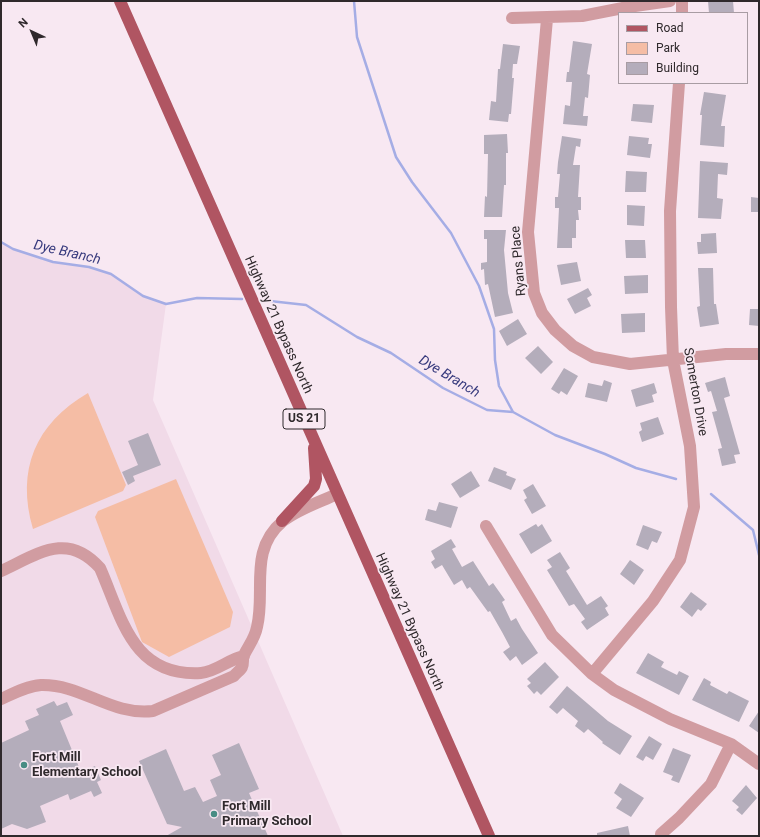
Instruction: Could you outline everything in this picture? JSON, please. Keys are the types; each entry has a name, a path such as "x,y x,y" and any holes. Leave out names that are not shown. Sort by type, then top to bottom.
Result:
{"main road":[{"name":"Highway 21 Bypass North","path":"120,1 489,836"},
{"path":"282,522 314,486 316,479 313,439"}],"street":[{"path":"512,18 547,19 582,16 670,1"},
{"path":"682,1 682,12"},
{"name":"Ryans Place","path":"547,19 528,232 534,294 542,313 555,330 573,346 593,357 630,364 726,354 759,354"},
{"name":"Somerton Drive","path":"592,674 654,601 680,560 694,507 690,446 673,360 670,307 670,211 679,84"},
{"path":"1,699 41,685 52,686 64,688 124,710 143,712 153,711 234,676 242,667 244,656 251,644 257,628 259,573 262,554 270,537 282,522 302,510 338,494"},
{"path":"486,526 552,634 592,674 614,690 670,719 731,744 759,764"},
{"path":"1,571 48,550 58,547 72,548 92,559 100,568 131,641 141,653 156,664 171,670 202,673 244,656"},
{"path":"661,834 679,818 711,784 731,744"}],"shaded area":[{"path":"1,242 13,249 53,262 89,267 111,274 143,296 166,304 153,400 343,836 1,836"}],"green space":[{"path":"88,393 126,485 123,491 33,529 28,507 27,487 29,468 34,450 43,434 55,419 70,405"},
{"path":"176,479 233,612 230,627 169,657 142,642 95,517 98,511"}],"building":[{"path":"708,1 733,1 734,12 709,12"},
{"path":"573,41 592,44 587,74 590,75 588,98 585,97 583,116 588,116 587,126 563,124 565,105 570,106 572,82 566,82 567,72 569,72"},
{"path":"503,44 520,46 517,64 513,64 512,78 514,78 511,114 509,114 508,122 489,120 491,101 496,102 498,69 500,69"},
{"path":"704,92 726,95 721,126 725,126 724,147 700,145 702,115 700,115"},
{"path":"633,104 654,105 652,123 631,121"},
{"path":"507,134 508,153 506,153 506,185 504,185 502,217 484,217 485,196 487,197 488,154 484,154 484,135"},
{"path":"562,136 581,139 580,147 576,146 573,165 580,165 578,197 581,197 581,210 578,210 579,220 576,220 576,238 572,238 572,248 557,248 559,208 555,208 555,197 558,197 560,174 557,174"},
{"path":"629,136 649,138 648,144 652,144 650,158 627,155"},
{"path":"700,161 728,163 727,175 718,174 717,198 723,199 721,219 698,218"},
{"path":"626,171 647,172 646,192 625,192"},
{"path":"751,197 759,198 759,212 751,212"},
{"path":"627,205 645,206 644,226 627,225"},
{"path":"484,230 506,230 504,250 508,293 513,313 495,317 488,284 485,285 484,269 481,270 481,263 487,262 487,239 484,239"},
{"path":"716,233 717,253 698,254 697,242 701,242 701,234"},
{"path":"625,240 645,240 646,258 626,258"},
{"path":"577,262 581,281 561,285 557,265"},
{"path":"698,268 713,268 714,304 716,304 719,324 700,327 697,307 700,306"},
{"path":"648,275 648,293 625,294 624,276"},
{"path":"588,288 592,295 587,298 591,306 575,314 567,299"},
{"path":"750,309 759,309 759,326 749,325"},
{"path":"645,313 645,332 622,333 621,314"},
{"path":"518,319 527,334 507,346 499,331"},
{"path":"538,346 553,362 541,374 525,358"},
{"path":"564,368 578,376 567,395 561,391 559,394 551,389"},
{"path":"725,377 730,396 724,398 740,454 734,455 736,463 722,466 718,449 722,448 712,412 717,411 711,391 708,392 705,383"},
{"path":"604,380 612,383 607,402 585,397 588,383 602,386"},
{"path":"654,383 657,393 652,395 654,402 636,407 631,390"},
{"path":"658,417 664,434 642,442 639,432 642,430 640,423"},
{"path":"148,433 161,465 133,476 135,481 128,485 122,472 138,465 128,441"},
{"path":"494,467 507,472 506,475 516,479 511,490 488,481"},
{"path":"471,471 480,486 460,498 451,484"},
{"path":"533,484 546,506 532,514 524,500 527,498 523,490"},
{"path":"439,502 458,507 451,528 425,520 428,509 436,511"},
{"path":"536,524 538,527 542,524 552,541 531,554 519,534"},
{"path":"643,525 662,532 657,543 652,541 648,550 636,545"},
{"path":"451,539 456,547 452,549 462,567 473,561 489,586 493,583 505,600 502,602 511,621 516,618 538,653 522,665 516,656 510,661 503,652 510,647 490,611 488,612 470,587 467,589 462,580 454,585 442,565 435,569 431,562 435,559 431,551"},
{"path":"560,552 570,568 566,571 587,605 601,596 608,606 605,608 609,615 587,630 581,622 585,619 574,604 569,606 547,570 552,567 547,560"},
{"path":"630,560 644,570 634,585 620,574"},
{"path":"691,592 707,604 701,611 698,609 692,617 680,607"},
{"path":"648,653 664,662 661,667 677,675 679,671 689,676 679,695 636,673"},
{"path":"545,662 559,677 541,695 537,691 534,694 527,686 531,683 527,679"},
{"path":"704,678 711,682 710,685 727,694 729,691 749,701 739,722 692,700"},
{"path":"567,686 608,721 632,736 620,755 602,743 603,742 588,729 584,733 575,726 578,721 563,708 557,714 549,707"},
{"path":"54,701 57,706 67,702 73,715 60,721 81,772 95,766 101,780 97,782 102,793 94,797 91,791 70,800 68,794 40,806 46,822 27,829 12,824 1,829 1,743 29,730 25,721 39,715 36,709"},
{"path":"759,711 759,733 749,726"},
{"path":"649,736 662,744 653,760 646,756 643,761 636,757"},
{"path":"239,743 259,789 249,793 268,836 166,836 182,827 167,824 139,761 166,749 184,791 195,787 203,802 217,796 210,780 221,775 212,755"},
{"path":"673,748 691,755 679,783 671,780 673,776 663,772"},
{"path":"620,783 644,798 631,817 616,808 622,799 614,793"},
{"path":"746,785 757,798 742,815 736,810 739,807 732,801"},
{"path":"628,826 630,836 597,836 597,833"}],"waterway":[{"path":"354,1 357,37 396,157 412,182 451,233 479,286 494,329 495,360 499,386 513,412"},
{"name":"Dye Branch","path":"1,242 13,249 53,262 89,267 111,274 143,296 166,304 197,298 242,299"},
{"name":"Dye Branch","path":"261,300 306,305 357,337 391,353 443,388 487,410 513,412 555,435 605,454 636,468 676,479"},
{"name":"Dye Branch","path":"711,494 753,530 759,555"}],"place":[{"name":"Fort Mill Elementary School","path":"24,765"},
{"name":"Fort Mill Primary School","path":"214,814"}]}
